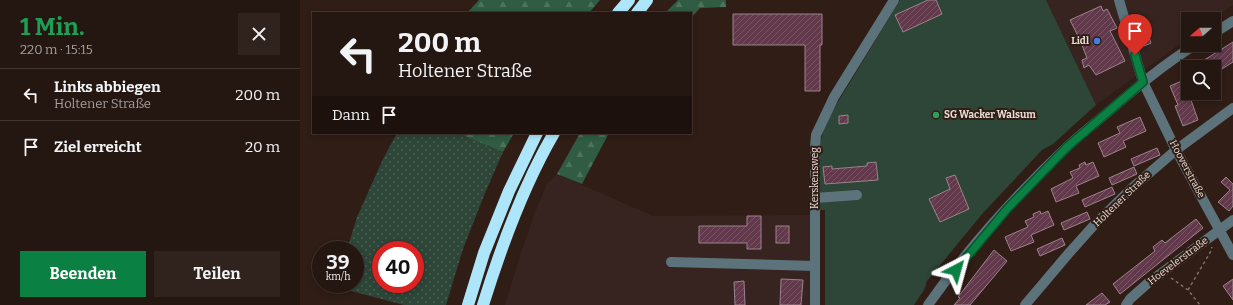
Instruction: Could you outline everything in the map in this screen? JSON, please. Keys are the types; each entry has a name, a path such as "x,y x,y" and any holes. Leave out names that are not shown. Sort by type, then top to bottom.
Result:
{"highway":[{"path":"619,12 629,0"},
{"path":"638,12 648,0"},
{"path":"468,305 484,253 509,191 537,134"},
{"path":"483,305 498,258 522,198 554,134"}],"street":[{"name":"Kerskensweg","path":"815,305 816,135 834,97 894,0"},
{"path":"1118,0 1143,82"},
{"path":"1221,29 1233,21"},
{"path":"928,305 984,234 1067,147 1143,82 1184,52"},
{"name":"Hooverstraße","path":"1143,82 1216,232 1233,255"},
{"name":"Holtener Straße","path":"1025,305 1049,275 1095,224 1132,188 1176,150 1233,108"},
{"path":"815,198 857,195"},
{"name":"Hoevelerstraße","path":"1126,305 1130,299 1163,272 1233,220"},
{"path":"671,262 815,266"}],"path":[{"path":"1188,290 1211,251 1216,232"},
{"path":"1163,272 1188,290 1200,305"}],"shaded area":[{"path":"1046,0 1233,0 1233,5 1221,13 1221,12 1181,12 1181,43 1096,105"},
{"path":"557,174 653,216 815,215 816,305 505,305 534,215 547,184"}],"green space":[{"path":"479,0 600,0 590,12 468,12"},
{"path":"678,0 726,0 726,7 700,8 692,17 692,12 666,12"},
{"path":"900,0 1046,0 1096,105 1053,144 1042,150 983,213 927,281 924,290 914,305 825,305 825,210 820,210 820,142 827,120"},
{"path":"396,134 459,134 503,152 463,249 446,305 404,305 359,293 364,293 364,241 350,241 357,217 383,159"},
{"path":"459,134 513,134 503,152"},
{"path":"579,134 608,134 582,184 557,174"}],"building":[{"path":"928,0 936,0 942,14 903,32 895,15"},
{"name":"Lidl","path":"1101,6 1103,11 1107,9 1117,28 1110,31 1125,61 1096,75 1089,65 1084,68 1082,60 1087,58 1070,20"},
{"path":"733,14 822,14 820,91 805,91 805,45 733,45"},
{"path":"1148,34 1151,43 1144,46 1140,37"},
{"path":"1233,42 1233,62 1221,70 1221,60 1204,60 1217,52 1221,52 1221,50"},
{"path":"1181,81 1181,100 1191,100 1198,120 1183,126 1175,106 1178,105 1170,86"},
{"path":"848,115 848,123 839,124 839,116"},
{"path":"1140,117 1146,131 1123,141 1126,147 1104,157 1098,143 1120,133 1117,127"},
{"path":"1157,148 1160,155 1134,166 1131,159"},
{"path":"876,162 878,180 825,184 823,167 832,166 832,169 867,166 867,163"},
{"path":"1085,162 1086,165 1093,162 1099,176 1076,186 1079,193 1056,202 1051,189 1073,178 1070,172 1080,168 1079,165"},
{"path":"1134,167 1137,174 1112,185 1109,178"},
{"path":"955,175 969,209 940,222 929,199 950,189 946,178"},
{"path":"1226,177 1233,184 1233,206 1229,211 1218,202 1230,190 1221,182"},
{"path":"1112,187 1115,194 1085,207 1082,200"},
{"path":"1040,211 1041,214 1048,211 1054,225 1031,235 1034,242 1011,251 1005,237 1028,227 1025,221 1034,217 1033,214"},
{"path":"1087,212 1090,219 1064,230 1061,223"},
{"path":"747,216 761,216 761,249 747,249 747,243 699,243 699,226 747,226"},
{"path":"1196,219 1203,228 1120,294 1113,284 1155,251 1153,247 1162,240 1165,243"},
{"path":"776,226 789,226 789,243 776,243"},
{"path":"1062,238 1065,245 1040,256 1037,249"},
{"path":"994,250 1007,261 970,305 954,305 960,298 958,297"},
{"path":"781,279 803,280 801,305 780,305"},
{"path":"1233,279 1233,300 1223,286"},
{"path":"744,281 745,305 735,305 734,282"},
{"path":"1102,293 1110,302 1105,305 1086,305"}],"place":[{"name":"Lidl","path":"1097,41"},
{"name":"SG Wacker Walsum","path":"936,115"}],"route":[{"path":"956,270 984,234 1067,147 1143,82 1135,55"}]}
